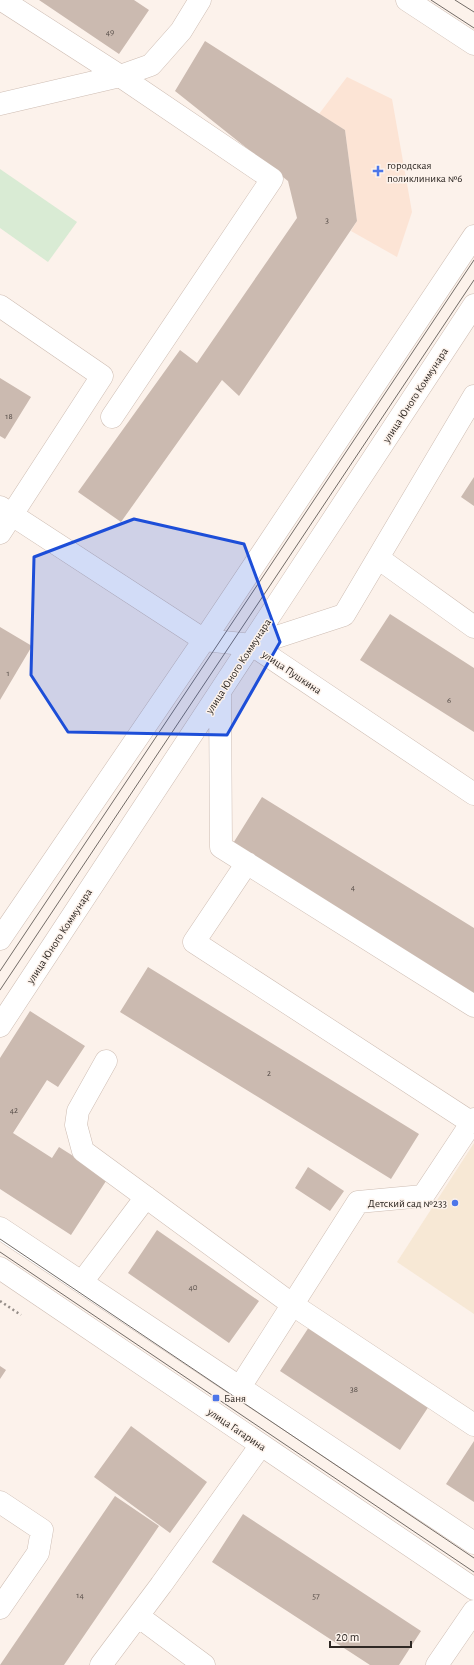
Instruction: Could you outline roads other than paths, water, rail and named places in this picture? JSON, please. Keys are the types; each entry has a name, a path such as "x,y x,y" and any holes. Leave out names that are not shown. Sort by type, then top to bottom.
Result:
{"street":[{"path":"2,0 120,76 272,179 112,417"},
{"path":"0,104 120,76 151,65 181,31 200,0"},
{"path":"407,0 474,44"},
{"path":"0,939 204,640 474,236"},
{"name":"улица Юного Коммунара","path":"0,1026 252,645 474,305"},
{"path":"0,306 102,376 6,511 0,533"},
{"path":"252,645 344,615 472,403"},
{"name":"улица Пушкина","path":"6,511 204,640 252,645 474,794"},
{"path":"378,558 474,627"},
{"path":"220,693 221,847 474,1006"},
{"path":"240,1387 358,1202 423,1196 473,1121 194,942 247,863"},
{"path":"106,1061 78,1111 76,1125 83,1151 293,1305 474,1425"},
{"path":"82,1282 146,1197"},
{"path":"0,1228 474,1543"},
{"name":"улица Гагарина","path":"0,1268 474,1589"},
{"path":"101,1665 261,1445"},
{"path":"0,1502 42,1530 38,1553 0,1608"},
{"path":"437,1665 474,1611"},
{"path":"138,1616 204,1665"}],"tram line":[{"path":"431,0 474,28"},
{"path":"455,0 474,12"},
{"path":"0,971 474,260"},
{"path":"0,990 474,280"},
{"path":"0,1239 474,1558"},
{"path":"0,1252 474,1572"}],"place":[{"name":"городская поликлиника №6","path":"378,171"},
{"name":"Детский сад №233","path":"455,1203"},
{"name":"Баня","path":"216,1398"}]}
